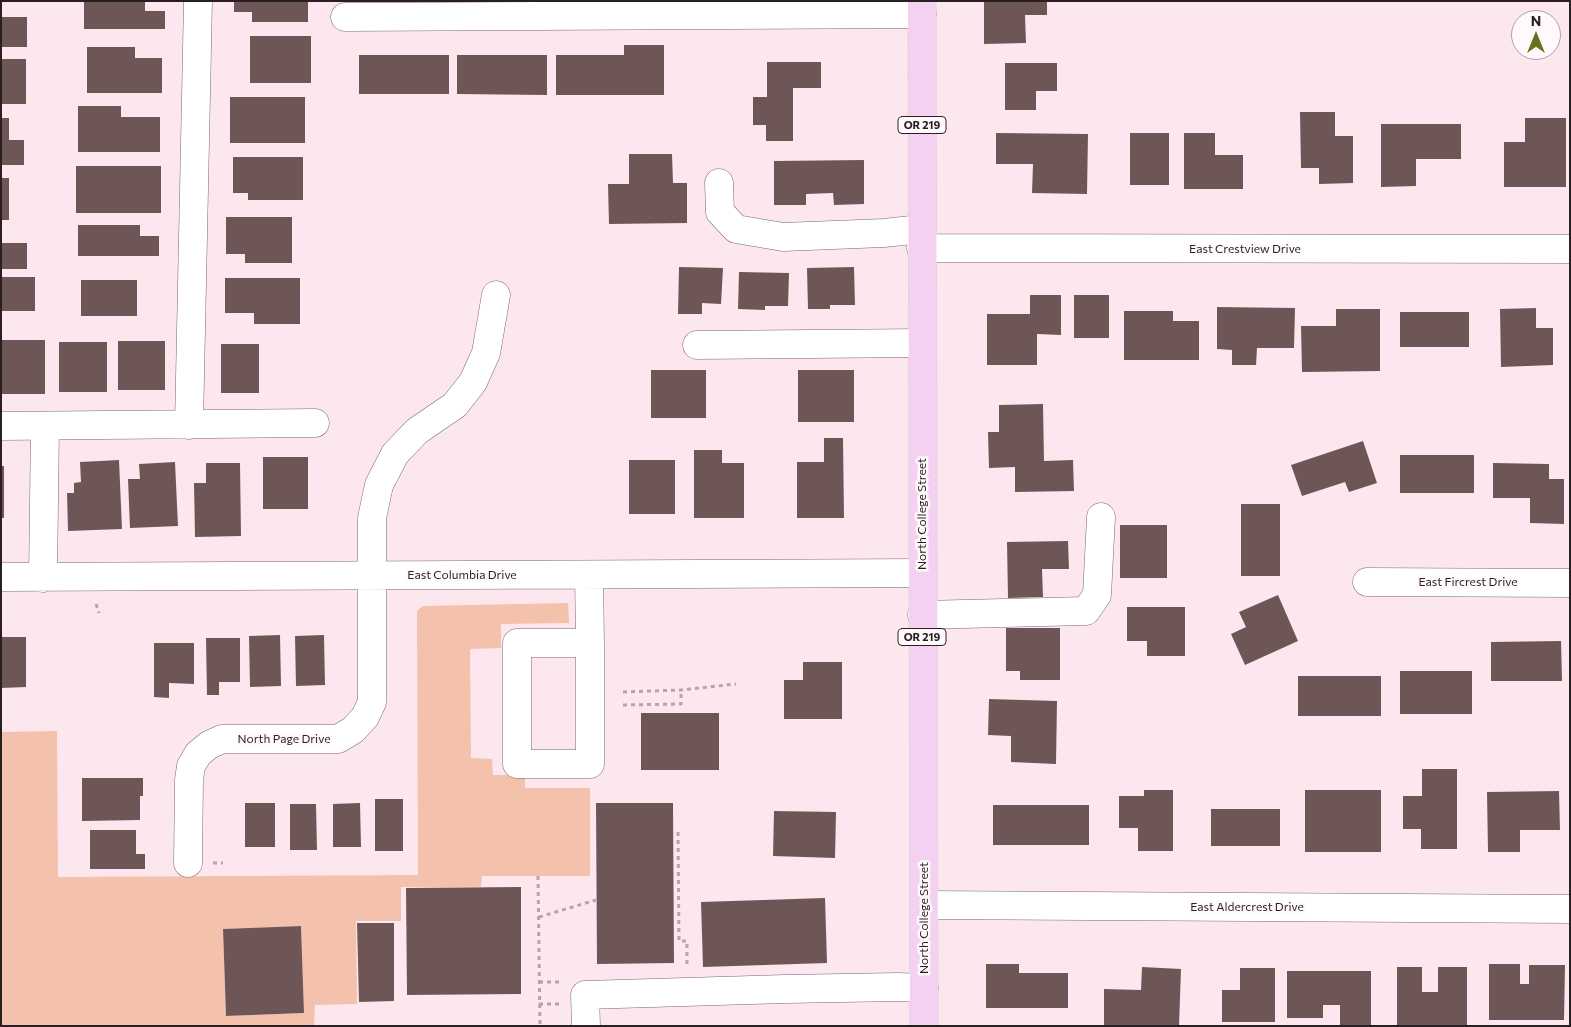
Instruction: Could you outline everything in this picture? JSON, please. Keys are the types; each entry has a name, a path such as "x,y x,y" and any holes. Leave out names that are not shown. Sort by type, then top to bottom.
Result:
{"main road":[{"name":"North College Street","path":"922,8 924,1026"}],"street":[{"path":"189,425 198,1"},
{"path":"345,17 922,8"},
{"name":"East Crestview Drive","path":"719,182 720,212 736,229 783,236 884,233 921,239 1570,249"},
{"name":"North Page Drive","path":"188,863 189,780 191,766 198,754 209,745 222,739 338,739 353,730 365,717 372,702 372,518 378,485 395,454 417,431 455,405 473,382 486,353 496,295"},
{"path":"697,345 922,343"},
{"path":"1,426 315,423"},
{"path":"43,578 45,426"},
{"path":"922,614 1086,611 1097,595 1101,517"},
{"name":"East Columbia Drive","path":"1,577 922,573"},
{"path":"589,574 590,643 590,764 516,764 516,643 590,643"},
{"name":"East Fircrest Drive","path":"1367,582 1570,583"},
{"name":"East Aldercrest Drive","path":"924,905 1570,909"},
{"path":"586,1026 585,995 785,988 924,988"}],"path":[{"path":"623,692 681,690 736,684"},
{"path":"623,705 681,704 681,690"},
{"path":"678,832 679,941 687,941 687,970"},
{"path":"538,876 540,1026"},
{"path":"538,917 596,900"},
{"path":"539,982 568,982"}],"shaded area":[{"path":"568,603 569,623 501,624 501,648 470,649 471,758 492,759 493,775 525,775 525,788 590,788 590,876 482,876 481,887 401,887 401,921 356,921 357,1004 315,1005 314,1026 1,1026 1,732 57,731 58,877 418,875 417,611 423,606","holes":["301,926 304,1013 226,1016 223,929"]}],"building":[{"path":"84,1 145,1 145,11 165,11 165,29 84,29"},
{"path":"234,1 308,1 308,22 252,22 252,12 234,12"},
{"path":"984,1 1047,1 1047,15 1025,15 1026,43 984,44"},
{"path":"1,17 27,17 27,47 1,47"},
{"path":"250,36 311,36 311,83 250,83"},
{"path":"624,45 664,45 664,95 556,95 556,55 624,55"},
{"path":"87,47 135,47 135,58 162,58 162,93 87,93"},
{"path":"359,55 449,55 449,94 359,94"},
{"path":"457,55 547,55 547,95 457,94"},
{"path":"1,59 26,59 26,104 1,104"},
{"path":"767,62 821,62 821,88 793,88 793,141 766,141 766,125 753,125 753,97 767,97"},
{"path":"1005,63 1057,63 1057,91 1036,91 1036,110 1005,110"},
{"path":"230,97 305,97 305,143 230,143"},
{"path":"78,106 121,106 121,117 160,117 160,152 78,152"},
{"path":"1300,112 1335,112 1335,136 1353,136 1353,183 1319,184 1319,168 1301,168"},
{"path":"1,118 9,118 9,140 24,140 24,165 1,165"},
{"path":"1525,118 1566,118 1566,187 1504,187 1504,142 1525,142"},
{"path":"1381,124 1461,124 1461,159 1416,159 1416,186 1381,187"},
{"path":"996,133 1088,134 1087,194 1032,193 1033,164 996,164"},
{"path":"1130,133 1169,133 1169,185 1130,185"},
{"path":"1184,133 1215,133 1215,155 1243,155 1243,189 1184,189"},
{"path":"629,154 672,154 673,183 687,183 687,223 609,224 608,184 629,184"},
{"path":"233,157 303,157 303,200 248,200 248,193 233,193"},
{"path":"864,160 864,204 834,205 833,193 806,194 806,205 774,205 774,161"},
{"path":"76,166 161,166 161,213 76,213"},
{"path":"1,178 9,178 9,220 1,220"},
{"path":"226,217 292,217 292,263 245,263 245,254 226,254"},
{"path":"78,225 140,225 140,236 159,236 159,256 78,256"},
{"path":"1,243 27,243 27,269 1,269"},
{"path":"679,267 723,268 721,304 702,303 702,314 678,314"},
{"path":"854,267 855,305 830,305 830,309 808,309 807,268"},
{"path":"739,272 789,273 788,306 765,306 765,310 738,309"},
{"path":"1,277 35,277 35,311 1,311"},
{"path":"225,278 300,278 300,324 254,324 254,313 225,313"},
{"path":"81,280 137,280 137,316 81,316"},
{"path":"1030,295 1061,295 1061,335 1037,334 1037,365 987,365 987,314 1030,314"},
{"path":"1074,295 1109,295 1109,338 1074,338"},
{"path":"1217,307 1295,308 1294,348 1257,348 1256,365 1232,365 1232,350 1217,349"},
{"path":"1536,308 1536,328 1553,328 1553,365 1501,367 1500,309"},
{"path":"1336,309 1380,309 1380,371 1302,372 1301,326 1336,326"},
{"path":"1124,311 1173,311 1173,321 1199,321 1199,360 1124,360"},
{"path":"1400,312 1469,312 1469,347 1400,347"},
{"path":"1,340 45,340 45,394 1,394"},
{"path":"118,341 165,341 165,390 118,390"},
{"path":"59,342 107,342 107,392 59,392"},
{"path":"221,344 259,344 259,393 221,393"},
{"path":"651,370 706,370 706,418 651,418"},
{"path":"798,370 854,370 854,422 798,422"},
{"path":"1043,404 1044,461 1073,460 1074,491 1015,492 1015,467 989,468 988,432 999,432 999,405"},
{"path":"824,438 843,438 844,518 797,518 797,462 824,462"},
{"path":"1363,441 1377,483 1349,492 1345,482 1302,496 1291,465"},
{"path":"694,450 722,450 722,463 744,463 744,518 694,518"},
{"path":"1400,455 1474,455 1474,493 1400,493"},
{"path":"263,457 308,457 308,509 263,509"},
{"path":"119,460 122,529 68,531 67,493 74,493 74,483 81,482 80,462"},
{"path":"629,460 675,460 675,514 629,514"},
{"path":"175,462 178,526 130,528 128,479 140,479 139,464"},
{"path":"206,463 240,463 241,536 195,537 194,483 206,483"},
{"path":"1493,463 1549,464 1549,479 1564,479 1564,524 1530,523 1530,498 1493,498"},
{"path":"1,466 4,466 4,518 1,518"},
{"path":"1241,504 1280,504 1280,576 1241,576"},
{"path":"1120,525 1167,525 1167,578 1120,578"},
{"path":"1068,541 1069,569 1042,569 1043,597 1008,598 1007,542"},
{"path":"1278,595 1298,641 1245,665 1231,634 1246,627 1239,612"},
{"path":"1127,607 1185,607 1185,656 1147,656 1147,641 1127,641"},
{"path":"1006,628 1060,628 1060,680 1020,680 1020,671 1006,671"},
{"path":"280,635 281,686 250,687 249,636"},
{"path":"324,635 325,685 296,686 295,636"},
{"path":"1,637 26,637 26,687 1,688"},
{"path":"206,638 240,638 240,682 219,682 219,695 207,695"},
{"path":"1561,641 1562,681 1491,681 1491,642"},
{"path":"154,643 194,643 194,684 169,683 169,698 154,697"},
{"path":"803,662 842,662 842,719 784,719 784,680 803,680"},
{"path":"1400,671 1472,671 1472,714 1400,714"},
{"path":"1298,676 1381,676 1381,716 1298,716"},
{"path":"989,699 1057,701 1056,764 1011,762 1011,736 988,735"},
{"path":"641,713 719,713 719,770 641,770"},
{"path":"1422,769 1457,769 1457,849 1421,849 1421,829 1403,829 1403,796 1422,796"},
{"path":"82,778 143,778 143,796 140,796 140,820 82,821"},
{"path":"1144,790 1173,790 1173,851 1138,851 1138,828 1119,828 1119,796 1144,796"},
{"path":"1305,790 1381,790 1381,852 1305,852"},
{"path":"1559,791 1560,830 1520,830 1520,852 1488,852 1487,792"},
{"path":"375,799 403,799 403,851 375,851"},
{"path":"245,803 275,803 275,847 245,847"},
{"path":"360,803 361,847 333,847 333,804"},
{"path":"596,803 673,803 674,963 597,964"},
{"path":"290,804 316,804 317,850 290,850"},
{"path":"993,805 1089,805 1089,845 993,845"},
{"path":"1211,809 1280,809 1280,846 1211,846"},
{"path":"774,811 836,812 835,858 773,856"},
{"path":"90,830 136,830 136,854 145,854 145,869 90,869"},
{"path":"521,887 521,994 407,995 406,888"},
{"path":"825,898 827,963 703,967 701,902"},
{"path":"357,923 394,923 394,1001 359,1002"},
{"path":"301,926 304,1013 226,1016 223,929"},
{"path":"986,964 1019,964 1019,973 1068,973 1068,1008 986,1008"},
{"path":"1489,964 1520,964 1520,984 1529,984 1529,965 1565,965 1564,1020 1489,1020"},
{"path":"1142,967 1181,969 1179,1026 1104,1025 1104,989 1141,990"},
{"path":"1397,967 1422,967 1422,992 1438,992 1438,967 1467,967 1467,1026 1397,1026"},
{"path":"1240,968 1275,968 1275,1022 1222,1022 1222,990 1240,990"},
{"path":"1287,971 1371,971 1371,1026 1340,1026 1340,1005 1323,1005 1323,1018 1287,1018"}]}
